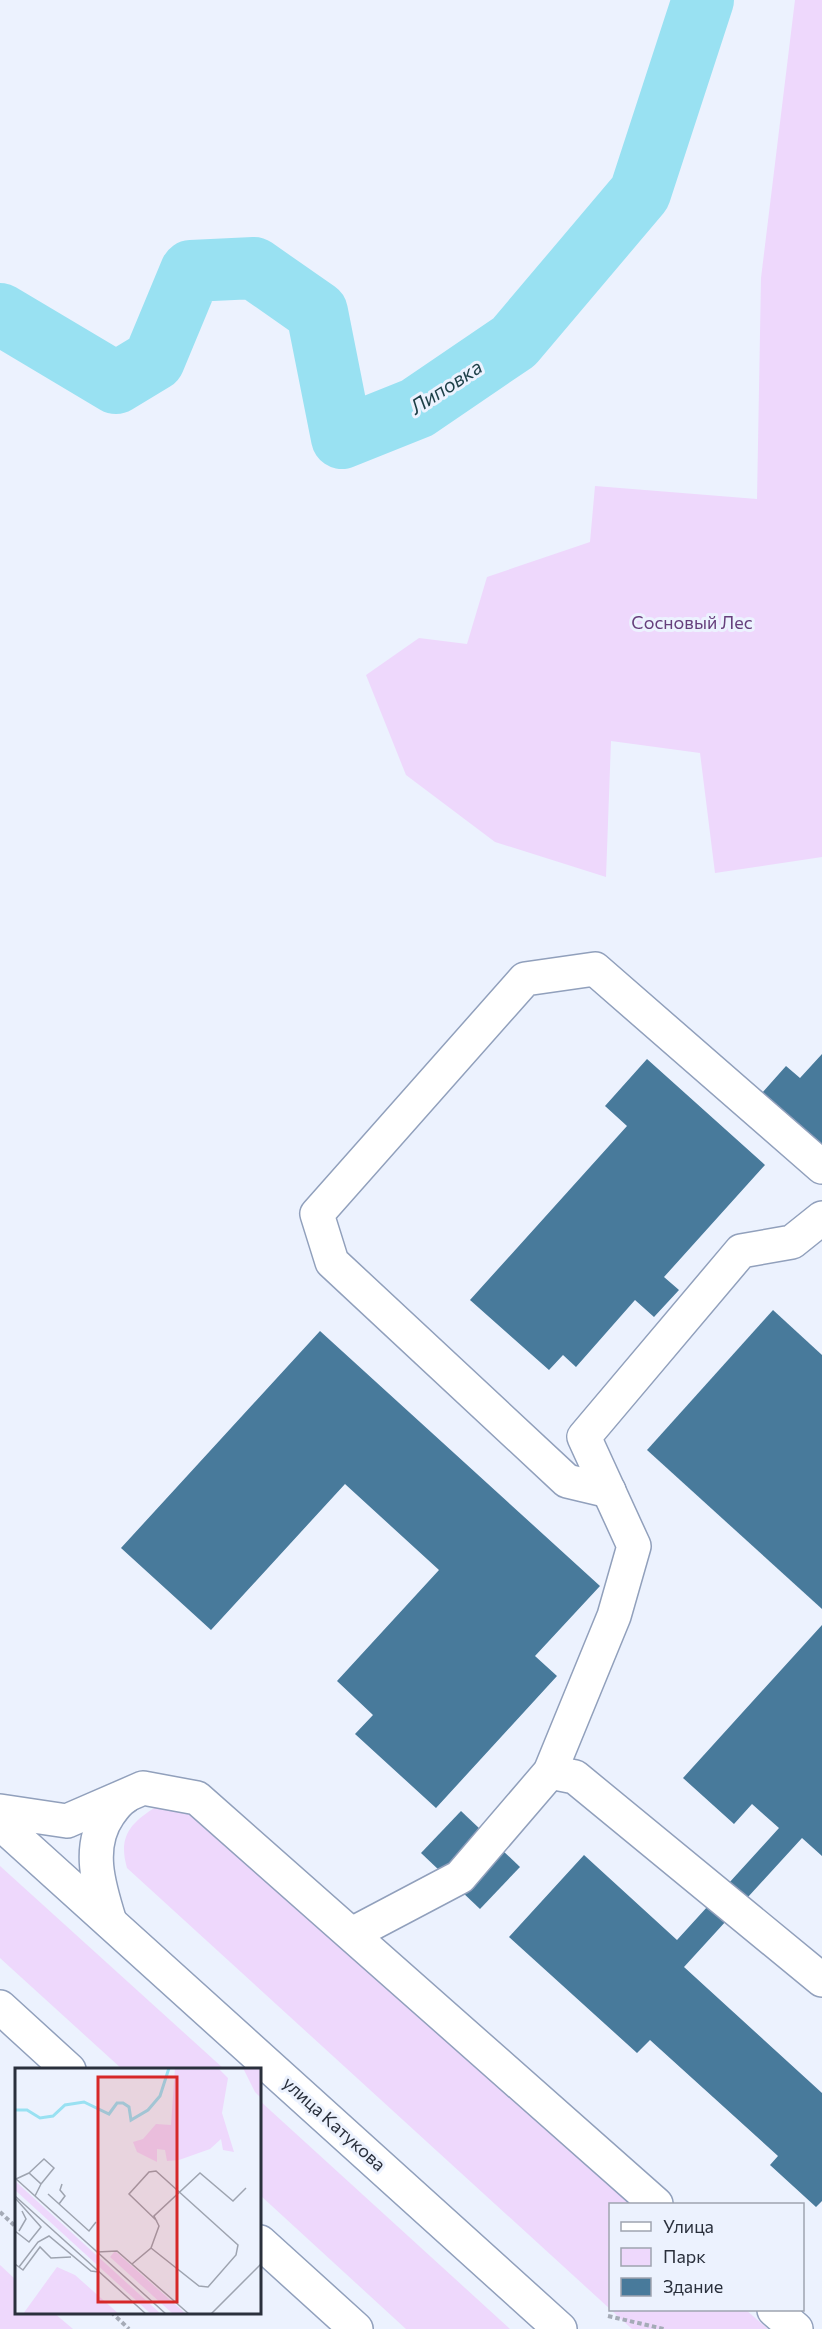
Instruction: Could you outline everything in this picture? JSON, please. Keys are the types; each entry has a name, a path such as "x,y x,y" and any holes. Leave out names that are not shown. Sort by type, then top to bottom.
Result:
{"street":[{"path":"609,1491 567,1481 332,1262 317,1214 525,979 595,969 822,1167"},
{"path":"352,1934 460,1877 550,1772 614,1616 634,1546 584,1437 741,1251 792,1242 822,1218"},
{"path":"550,1772 575,1777 822,1980"},
{"path":"110,1923 97,1881 96,1853 101,1826 119,1800 143,1788"},
{"path":"0,1812 67,1821 143,1788 197,1798 654,2203"},
{"name":"улица Катукова","path":"0,1823 560,2329"},
{"path":"4,2013 67,2068"},
{"path":"261,2243 356,2329"},
{"path":"775,2311 796,2329"}],"path":[{"path":"0,2212 15,2226"},
{"path":"112,2314 129,2329"},
{"path":"608,2316 664,2329"}],"green space":[{"name":"Сосновый Лес","path":"795,0 822,0 822,857 715,873 700,753 611,741 606,877 495,842 406,775 366,675 419,638 467,644 487,577 590,542 595,486 757,499 761,278"},
{"path":"156,1807 197,1813 629,2203 609,2203 609,2308 127,1868 125,1839 139,1819"},
{"path":"0,1866 223,2068 121,2068 0,1958"},
{"path":"261,2102 510,2329 406,2329 261,2196"},
{"path":"0,2265 15,2279 15,2314 55,2314 73,2329 0,2329"},
{"path":"612,2311 747,2311 768,2329 632,2329"}],"building":[{"path":"822,1054 822,1147 762,1093 786,1066 800,1078"},
{"path":"647,1059 765,1165 664,1277 679,1290 654,1317 635,1300 576,1367 563,1355 549,1370 470,1300 627,1126 605,1106"},
{"path":"773,1310 822,1355 822,1609 647,1450"},
{"path":"320,1331 600,1586 535,1656 557,1676 436,1808 355,1734 373,1715 337,1681 439,1570 345,1484 211,1630 121,1548"},
{"path":"822,1625 822,1856 802,1838 684,1967 822,2093 822,2201 816,2207 770,2165 778,2156 650,2040 637,2053 509,1937 584,1855 677,1940 779,1828 752,1804 734,1824 683,1778"},
{"path":"461,1811 520,1867 480,1909 421,1853"}],"waterway":[{"name":"Липовка","path":"0,314 116,383 154,360 191,271 254,268 317,312 342,438 417,408 514,342 640,193 703,0"}]}
